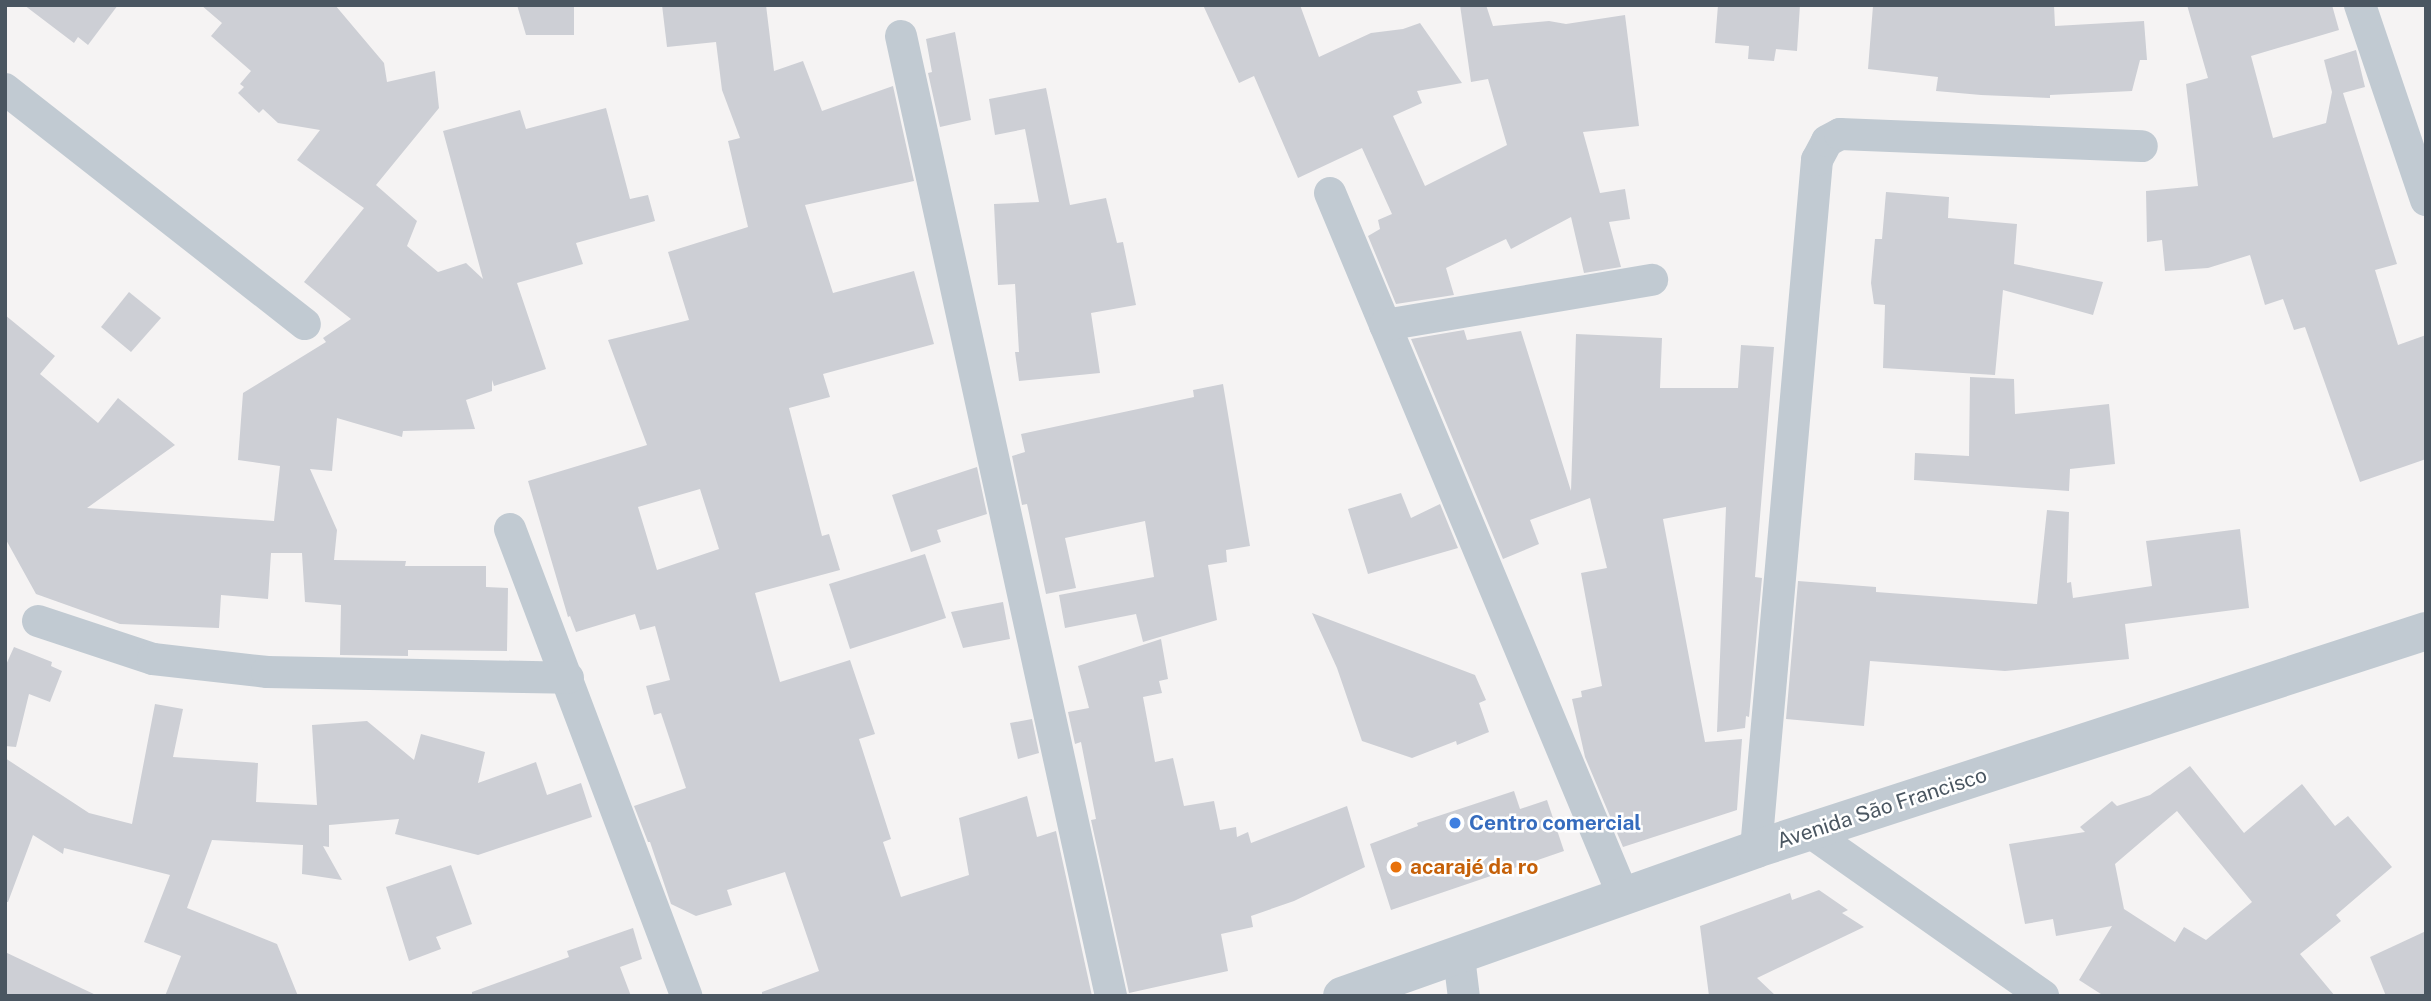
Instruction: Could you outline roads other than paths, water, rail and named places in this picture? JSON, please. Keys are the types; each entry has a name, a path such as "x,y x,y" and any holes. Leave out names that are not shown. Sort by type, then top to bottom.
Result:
{"street":[{"path":"2360,5 2426,200"},
{"path":"901,37 1111,996"},
{"path":"5,89 305,324"},
{"path":"1756,849 1817,160 1827,141 1840,134 2142,146"},
{"path":"1329,193 1623,895"},
{"path":"1385,325 1652,280"},
{"path":"510,529 686,996"},
{"path":"38,621 153,659 267,672 568,678"},
{"name":"Avenida São Francisco","path":"1342,996 1459,957 1623,895 1756,849 2426,631"},
{"path":"1810,832 2043,996"},
{"path":"1459,957 1464,996"}],"place":[{"name":"Centro comercial","path":"1455,823"},
{"name":"acarajé da ro","path":"1396,867"}]}
